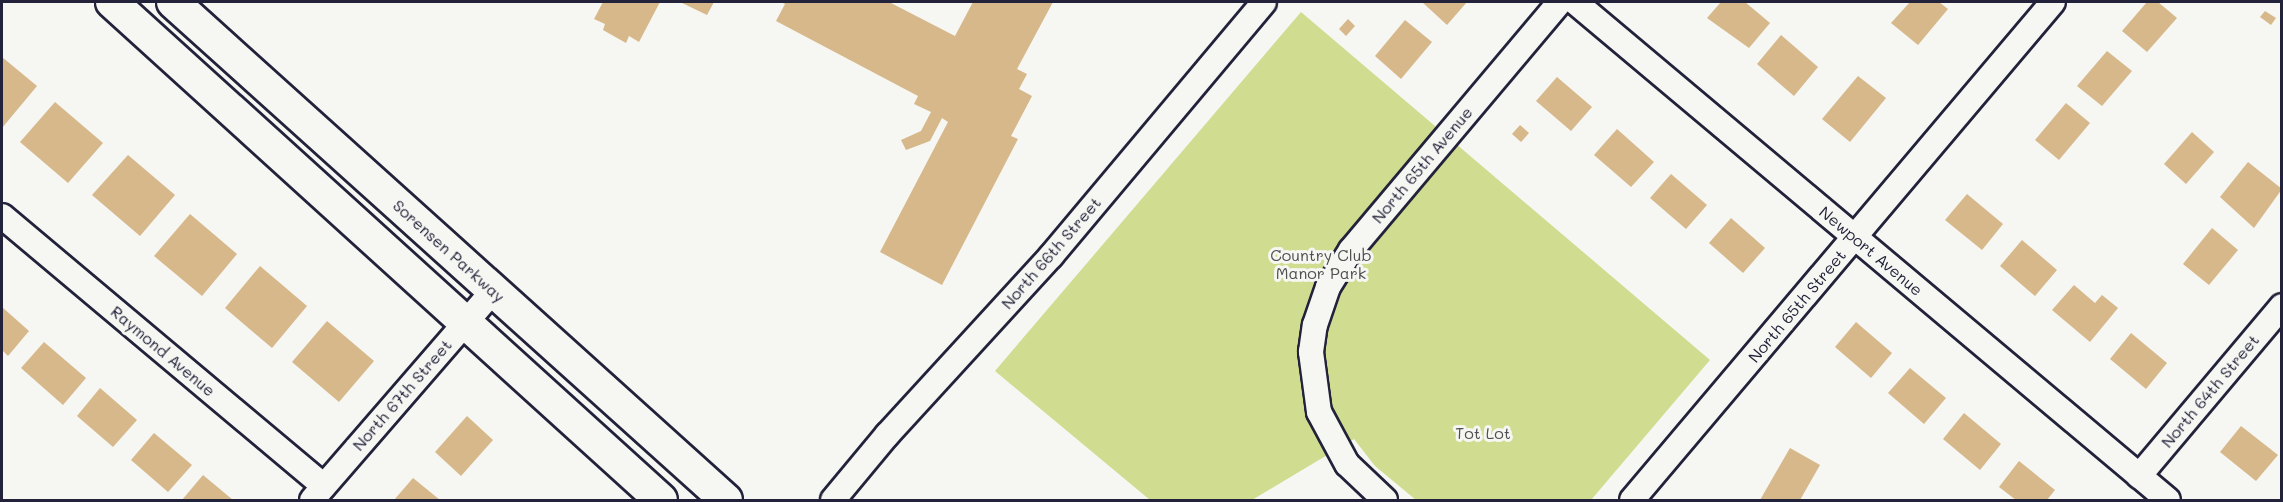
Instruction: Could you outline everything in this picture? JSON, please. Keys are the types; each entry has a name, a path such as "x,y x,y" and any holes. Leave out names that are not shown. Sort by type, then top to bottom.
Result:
{"main road":[{"path":"112,2 661,501"},
{"name":"Sorensen Parkway","path":"173,2 726,501"}],"street":[{"name":"North 66th Street","path":"833,501 911,409 1051,256 1264,2"},
{"name":"North 65th Avenue","path":"1385,501 1347,464 1319,412 1311,352 1315,325 1328,287 1351,250 1560,2"},
{"name":"Newport Avenue","path":"1575,2 2168,501"},
{"name":"North 65th Street","path":"1632,501 2053,2"},
{"name":"Raymond Avenue","path":"2,216 318,493"},
{"name":"North 67th Street","path":"318,493 492,291"},
{"name":"North 64th Street","path":"2139,476 2282,306"}],"green space":[{"name":"Country Club Manor Park","path":"1301,12 1710,360 1591,500 1416,500 1375,466 1354,439 1252,500 1150,500 995,371"}],"building":[{"path":"603,2 660,2 639,42 629,36 626,43 603,30 605,24 594,19"},
{"path":"680,2 714,2 707,15"},
{"path":"781,2 889,2 955,36 973,2 1053,2 1017,69 1027,74 1019,89 1032,96 1011,136 1018,139 942,285 880,252 948,122 942,118 930,141 906,150 901,140 921,131 931,112 914,104 918,96 776,21 785,4"},
{"path":"1422,2 1467,2 1447,25"},
{"path":"1721,2 1745,2 1770,23 1749,48 1707,18"},
{"path":"1910,2 1939,2 1948,9 1918,45 1891,23"},
{"path":"2147,2 2158,2 2177,18 2147,52 2122,31"},
{"path":"2265,11 2276,18 2271,25 2260,17"},
{"path":"1348,19 1355,26 1346,36 1339,29"},
{"path":"1405,20 1432,42 1401,79 1375,56"},
{"path":"1781,35 1818,67 1794,96 1757,64"},
{"path":"2107,51 2132,71 2102,106 2077,86"},
{"path":"2,57 37,86 2,128"},
{"path":"1858,76 1886,98 1850,142 1822,119"},
{"path":"1557,77 1592,107 1571,131 1536,101"},
{"path":"55,102 103,143 68,183 20,142"},
{"path":"2066,103 2090,123 2059,160 2035,140"},
{"path":"1520,125 1529,133 1521,142 1512,134"},
{"path":"1617,129 1654,162 1631,187 1594,155"},
{"path":"2192,132 2214,152 2186,184 2164,164"},
{"path":"128,155 175,195 140,236 92,195"},
{"path":"2248,162 2282,189 2254,228 2220,197"},
{"path":"1671,174 1707,205 1686,229 1650,198"},
{"path":"1967,194 2003,224 1982,250 1945,220"},
{"path":"190,214 237,254 202,296 154,256"},
{"path":"1731,218 1765,248 1743,273 1709,243"},
{"path":"2212,228 2238,250 2209,285 2183,264"},
{"path":"2022,240 2057,270 2035,296 2000,266"},
{"path":"260,266 307,306 272,348 225,308"},
{"path":"2074,285 2095,303 2102,295 2118,308 2090,342 2052,310"},
{"path":"2,307 29,331 8,356 2,350"},
{"path":"327,321 374,361 339,402 292,362"},
{"path":"1856,322 1892,353 1871,378 1835,347"},
{"path":"2131,333 2167,363 2146,389 2110,359"},
{"path":"44,342 86,378 63,405 21,368"},
{"path":"1910,368 1946,398 1924,424 1888,393"},
{"path":"100,388 137,420 113,447 77,416"},
{"path":"1964,413 2001,444 1980,470 1943,439"},
{"path":"467,416 493,440 461,476 435,452"},
{"path":"2241,426 2278,455 2256,481 2220,452"},
{"path":"154,433 192,465 168,492 131,460"},
{"path":"1790,448 1820,465 1800,500 1760,500"},
{"path":"2019,461 2055,490 2047,500 2016,500 1999,487"},
{"path":"203,475 233,500 182,500"},
{"path":"413,478 440,500 394,500"}],"park label":[{"name":"Tot Lot","path":"1483,433"}]}
